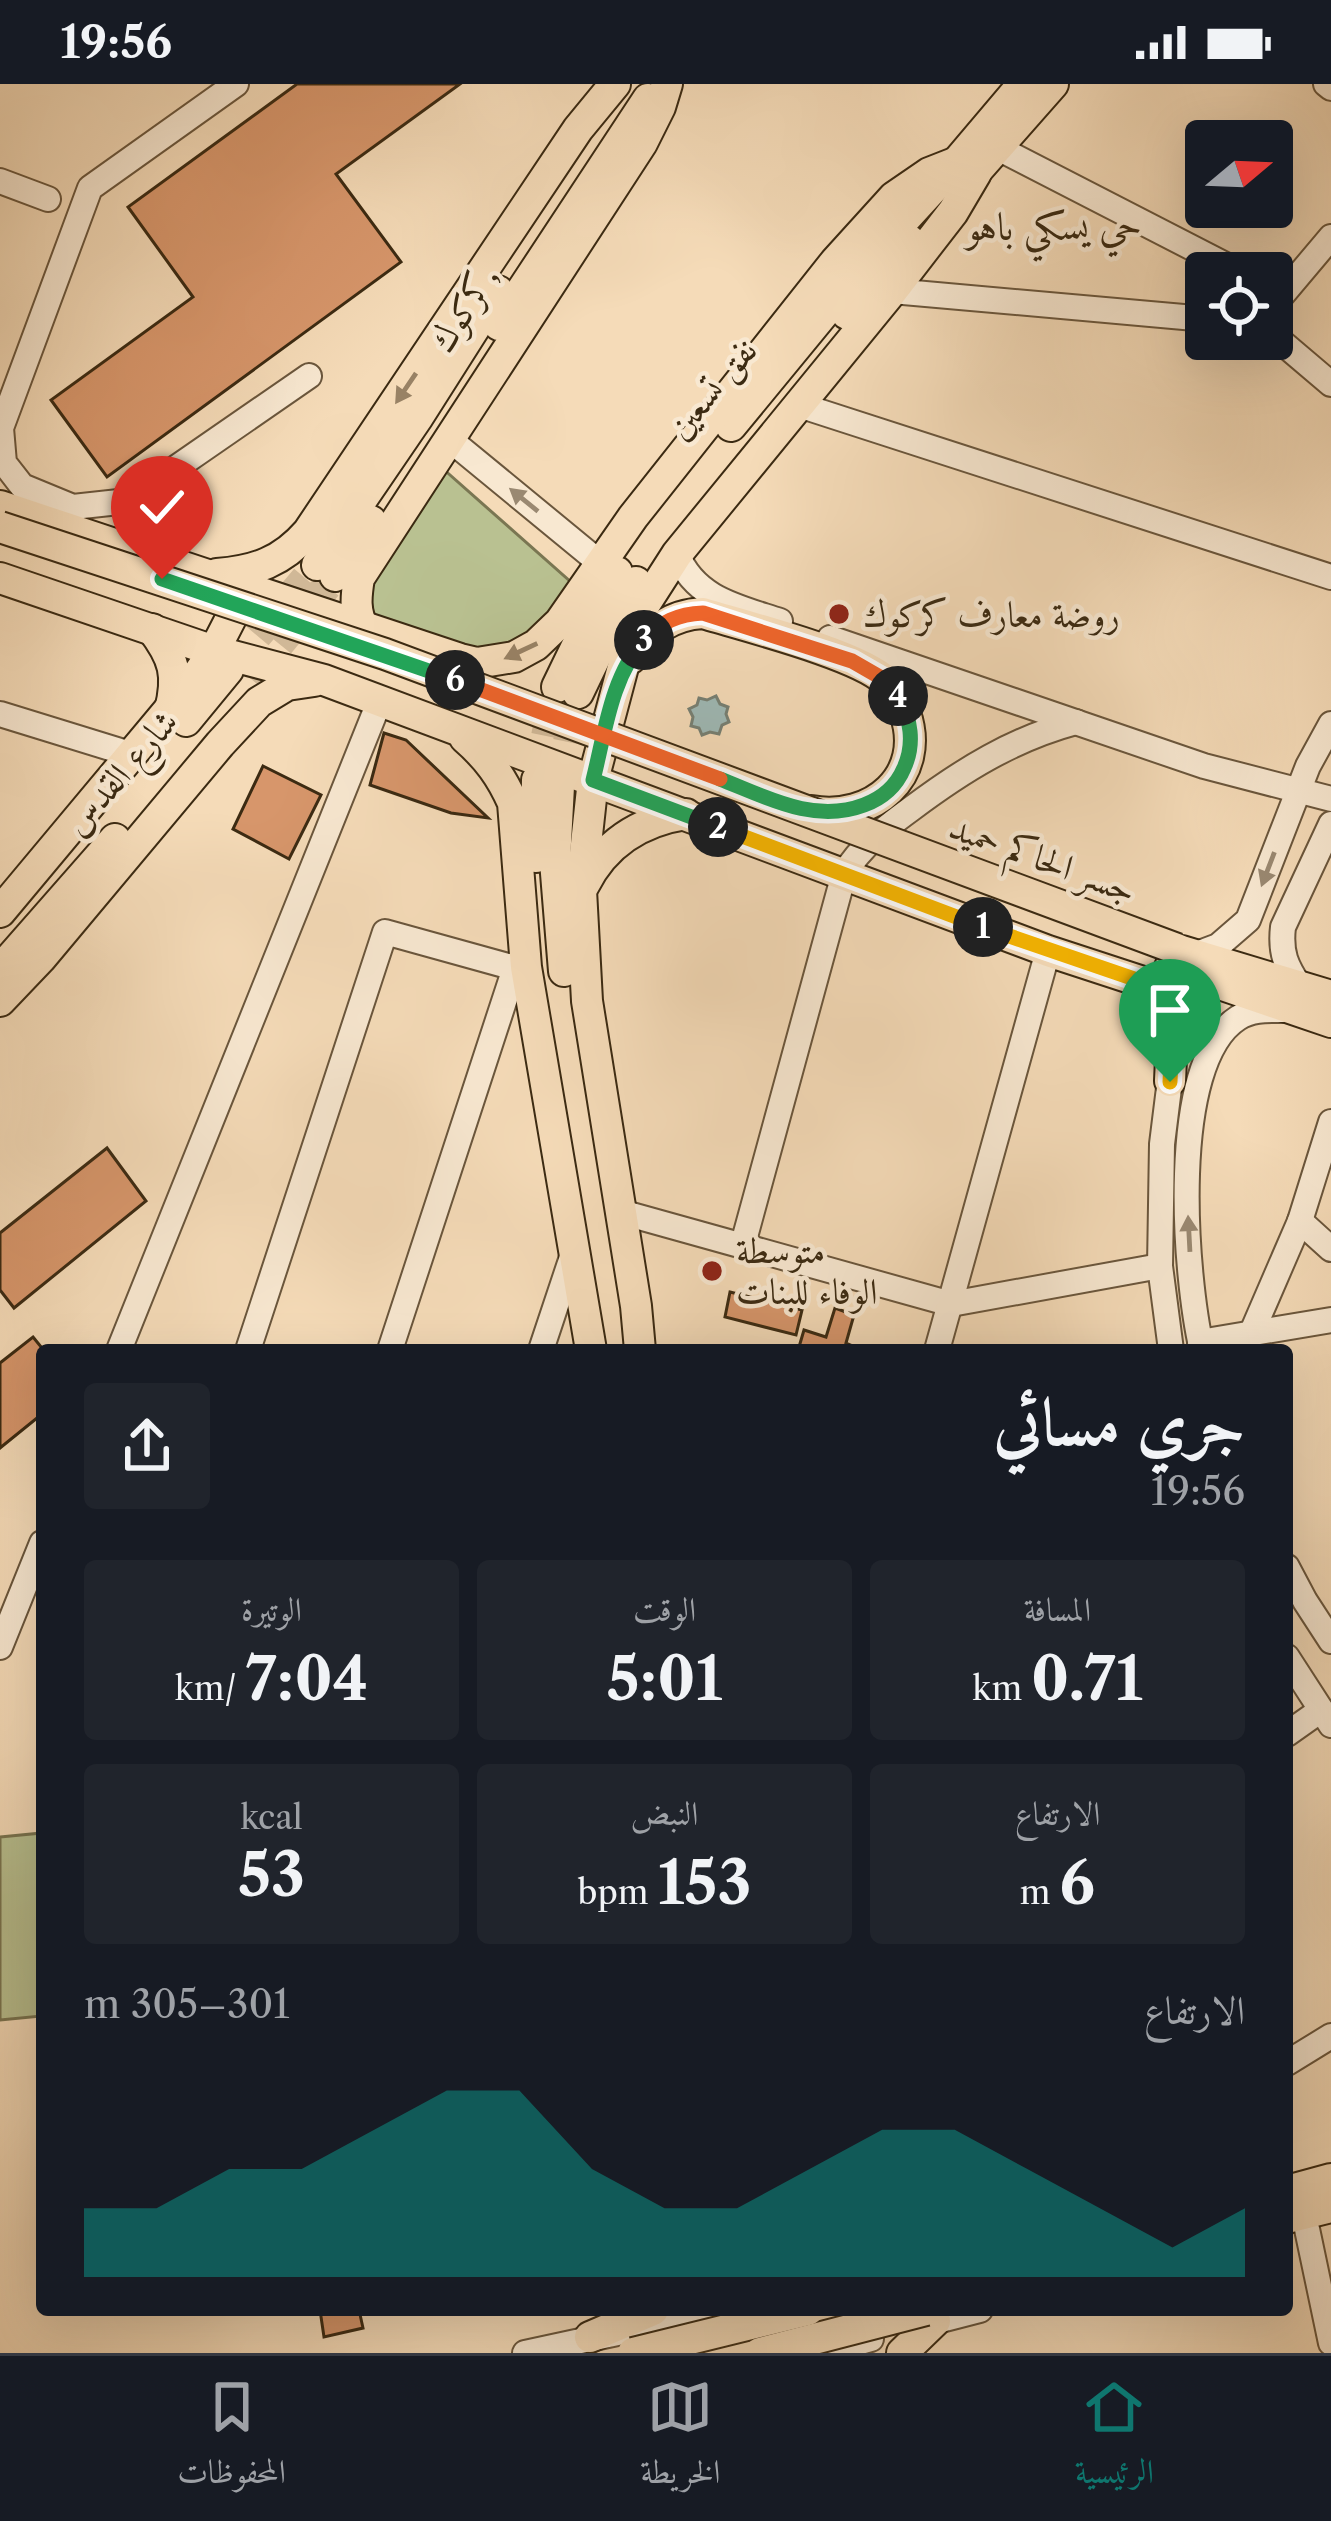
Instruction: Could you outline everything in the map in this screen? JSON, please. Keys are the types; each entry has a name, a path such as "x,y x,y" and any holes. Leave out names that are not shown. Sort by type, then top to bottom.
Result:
{"main road":[{"path":"0,943 231,667 254,578 308,532 578,129 615,84"},
{"name":"كركوك,","path":"631,84 418,416 326,571 475,364 633,118 663,84"},
{"path":"364,628 355,598 359,578 642,142 663,84"},
{"path":"639,1344 587,1001 581,890 593,780 636,618 676,554 953,212 966,168 1023,84"},
{"path":"0,506 206,575 247,572 364,628 478,663 514,657 536,645 560,622 683,454 893,197 929,173 966,168 998,148 1052,84"},
{"name":"نفق تسعين","path":"567,690 655,551 966,168"},
{"name":"جسر الحاكم حميد","path":"0,527 386,654 799,809 1181,961"},
{"name":"جسر الحاكم حميد","path":"0,549 379,674 1181,961"},
{"path":"0,578 152,629 231,667 324,680 1048,951 1152,985 1168,999 1173,1014 1170,1082"},
{"path":"619,679 634,651 652,632 685,614 703,613 852,661 885,680 902,702 911,728 909,757 900,779 887,793 857,808 822,813 799,809"},
{"path":"152,629 174,667 170,710"},
{"path":"0,913 170,710 231,667"},
{"name":"شارع القدس","path":"0,970 231,667"},
{"path":"0,1001 259,702 287,685 324,680"},
{"path":"452,726 503,778 513,803 520,967 590,1344"},
{"path":"603,1344 545,973 537,892 548,783 563,962 625,1344"},
{"path":"581,890 598,861 622,837 652,821 686,814"},
{"path":"1181,961 1294,998 1331,1022"},
{"path":"1294,998 1331,996"},
{"path":"1293,2186 1331,2178"},
{"path":"1303,2225 1331,2207"},
{"path":"590,2337 639,2316"},
{"path":"781,2316 794,2353"},
{"path":"633,2353 785,2316"},
{"path":"812,2316 827,2352"},
{"path":"760,2353 931,2316"},
{"path":"902,2353 931,2316"}],"street":[{"path":"236,84 90,188 1,428 4,463 22,486 73,508 128,501 308,376"},
{"path":"998,148 1200,252"},
{"path":"0,182 48,199"},
{"path":"1293,278 1331,237"},
{"path":"892,291 1185,317"},
{"path":"1293,351 1331,383"},
{"path":"799,405 1331,577"},
{"path":"448,438 600,563"},
{"path":"676,554 687,575 714,598 1236,776 1331,799"},
{"path":"121,1344 380,700"},
{"path":"5,721 133,755"},
{"path":"743,1244 844,874 871,839 953,777 1000,749 1076,722"},
{"path":"1170,1344 1160,1266 1162,1144 1181,961 1218,946 1248,920 1308,766 1331,724"},
{"path":"1201,1344 1187,1210 1188,1142 1200,1078 1228,1026 1241,1015 1294,998 1281,944 1282,927 1331,824"},
{"path":"250,1344 385,932 520,967 393,1344"},
{"path":"939,1344 1048,951"},
{"path":"1252,1332 1300,1221 1331,1122"},
{"path":"621,1212 951,1304 1160,1266"},
{"path":"1300,1221 1331,1249"},
{"path":"543,1344 573,1254"},
{"path":"1208,1344 1331,1320"},
{"path":"0,1647 36,1558"},
{"path":"1293,1578 1331,1641"},
{"path":"1293,1666 1326,1718 1293,1732"},
{"path":"1293,2059 1331,2036"},
{"path":"1303,2225 1331,2343"},
{"path":"525,2353 694,2316"},
{"path":"827,2352 931,2316"}],"green space":[{"path":"441,467 572,583 522,652 495,653 364,629 359,578"},
{"path":"36,1834 36,2017 0,2020 0,1837"}],"water":[{"path":"716,696 728,707 729,722 719,734 702,735 691,726 689,709 699,698"}],"building":[{"path":"297,84 460,84 336,174 401,262 107,477 51,400 193,297 128,207"},
{"path":"384,733 406,740 488,818 451,813 370,785"},
{"path":"263,766 321,795 289,859 233,829"},
{"path":"107,1148 146,1201 14,1308 0,1290 0,1233"},
{"path":"730,1292 802,1310 796,1335 725,1317"},
{"path":"835,1308 854,1315 848,1344 800,1344 804,1330 826,1337"},
{"path":"33,1337 39,1344 36,1419 0,1448 0,1363"},
{"path":"321,2316 360,2316 363,2328 324,2337"}],"tunnel":[{"path":"228,670 317,565"},
{"path":"251,679 335,576"},
{"path":"537,780 555,693"},
{"path":"559,786 577,698"}],"place":[{"name":"روضة معارف كركوك","path":"839,614"},
{"name":"متوسطة الوفاء للبنات","path":"712,1271"}],"district":[{"name":"حي يسكي باهو","path":"1054,226"}],"route":[{"path":"162,579 386,654 523,706 661,757 799,809 822,813 877,800 900,779 909,757 911,728 902,702 885,680 852,661 703,613 670,620 634,651 619,679 593,780 1048,951 1152,985 1168,999 1173,1014 1170,1082"}]}
